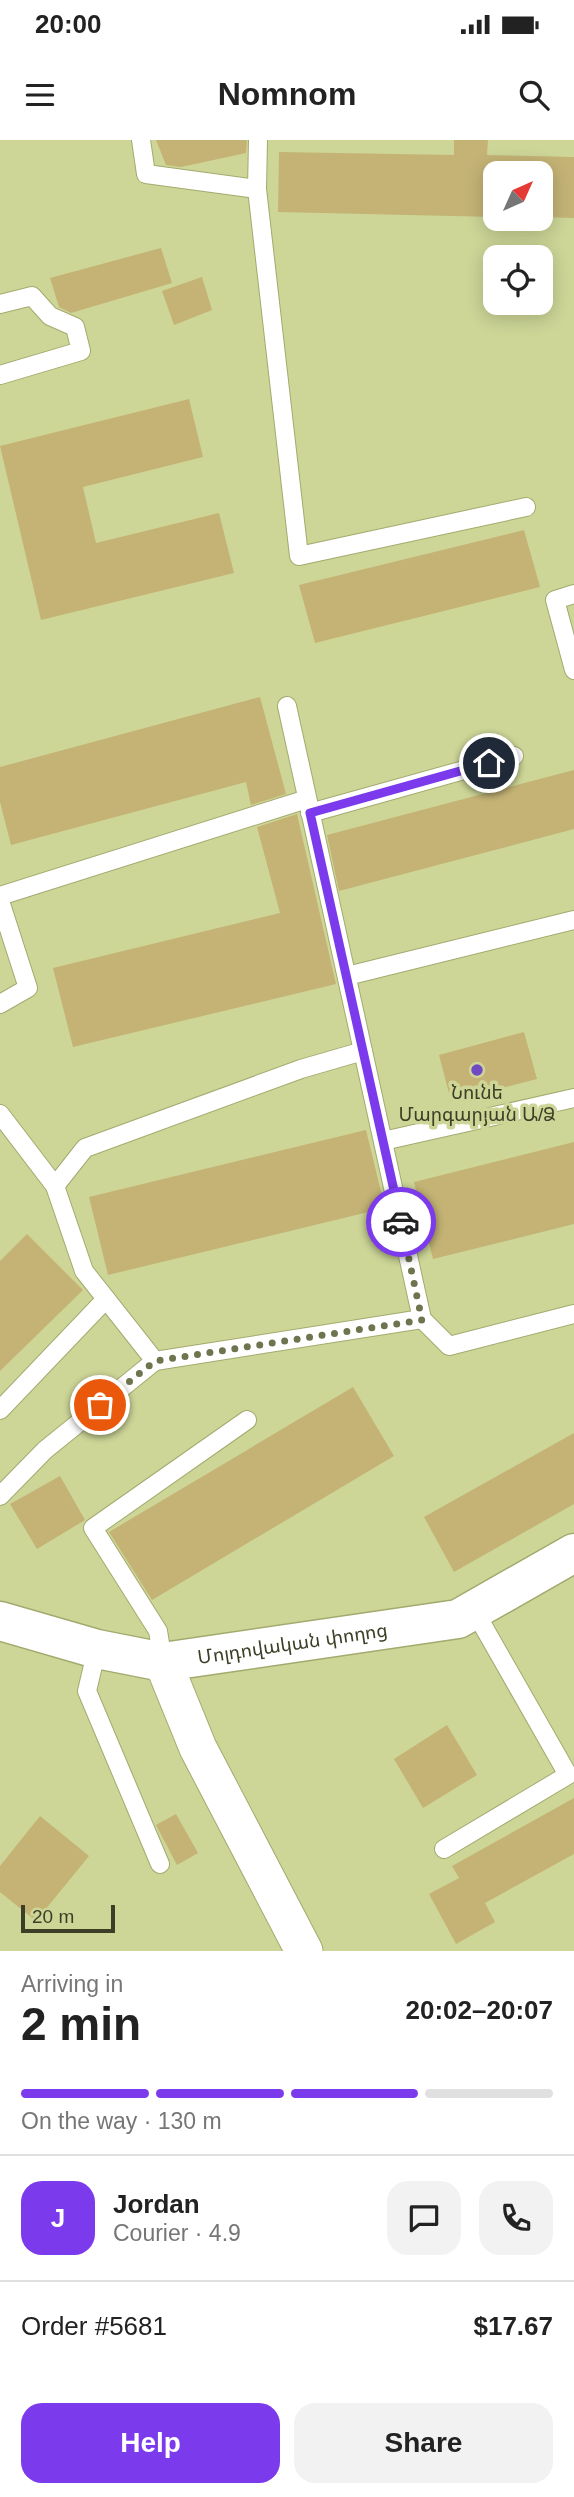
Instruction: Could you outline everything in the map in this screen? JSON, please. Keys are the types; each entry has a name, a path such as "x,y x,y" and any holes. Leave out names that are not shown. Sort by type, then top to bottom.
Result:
{"street":[{"name":"Մոլդովական փողոց","path":"0,1621 97,1649 163,1662 458,1619 574,1553"},
{"path":"163,1662 198,1748 304,1951"}],"lane":[{"path":"141,140 146,174 257,189"},
{"path":"258,140 257,189 299,556 526,507"},
{"path":"0,304 32,296 50,316 75,327 81,351 0,375"},
{"path":"574,594 555,600 574,670"},
{"path":"287,706 422,1320 449,1346 574,1314"},
{"path":"0,1004 28,988 0,898 308,806 514,756"},
{"path":"347,976 574,920"},
{"path":"55,1186 85,1148 301,1069 363,1051"},
{"path":"383,1141 574,1098"},
{"path":"3,1126 55,1186 83,1270 155,1361"},
{"path":"0,1410 106,1299"},
{"path":"0,1496 44,1450 155,1361 422,1320"},
{"path":"163,1662 158,1631 93,1528 247,1420"},
{"path":"444,1849 568,1775 474,1610"},
{"path":"97,1649 87,1691 160,1864"}],"building":[{"path":"156,140 247,140 246,153 181,167 166,165"},
{"path":"454,140 488,140 487,155 574,157 574,218 553,217 553,161 483,161 483,217 278,212 279,152 454,155"},
{"path":"161,248 172,283 71,313 59,307 50,278"},
{"path":"202,277 212,310 174,325 162,291"},
{"path":"189,399 203,457 83,487 96,543 219,513 234,573 41,620 0,446"},
{"path":"524,530 540,587 315,643 299,585"},
{"path":"260,697 286,794 251,805 246,782 11,845 0,802 0,767"},
{"path":"574,770 574,829 339,891 327,835"},
{"path":"297,814 336,984 73,1047 53,968 280,913 257,827"},
{"path":"524,1032 537,1079 451,1101 439,1055"},
{"path":"366,1130 385,1208 108,1275 89,1197"},
{"path":"574,1142 574,1224 433,1259 414,1182"},
{"path":"27,1234 83,1290 0,1371 0,1261"},
{"path":"353,1387 394,1456 152,1600 109,1532"},
{"path":"574,1433 574,1504 454,1572 424,1517"},
{"path":"60,1476 85,1520 37,1549 10,1504"},
{"path":"447,1725 477,1775 423,1808 394,1759"},
{"path":"574,1798 574,1854 485,1903 495,1922 456,1944 429,1894 459,1878 452,1866"},
{"path":"176,1814 198,1853 177,1865 156,1825"},
{"path":"40,1816 89,1856 36,1921 0,1892 0,1866"}],"way so far":[{"path":"100,1405 155,1361 422,1320 401,1222"}],"place":[{"name":"Նունե Մարգարյան Ա/Ձ","path":"477,1070"}],"route":[{"path":"401,1222 310,813 489,763"}]}
